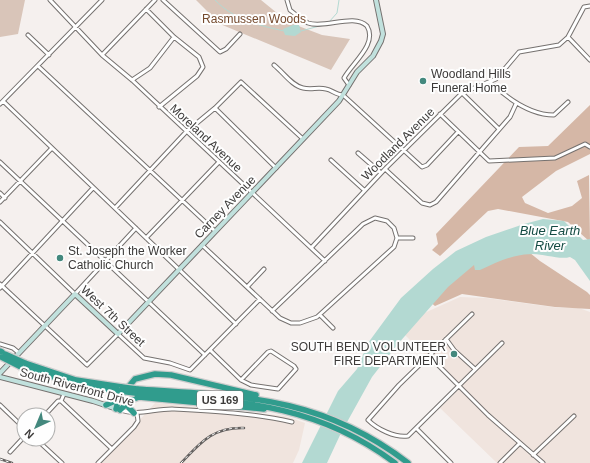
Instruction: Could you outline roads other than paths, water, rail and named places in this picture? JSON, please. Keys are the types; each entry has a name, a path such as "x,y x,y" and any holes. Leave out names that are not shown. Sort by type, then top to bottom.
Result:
{"highway":[{"name":"US 169","path":"1,354 23,365 75,384 245,402 294,412 304,412 355,430 389,449 408,463"},
{"path":"106,405 119,398 135,379 155,374 171,375 287,404"},
{"name":"US 169","path":"136,391 244,397 287,404 352,436 395,463"},
{"path":"118,409 119,398"},
{"path":"118,409 131,400 139,398 294,412"},
{"path":"131,400 129,408 136,413"}],"main road":[{"name":"Carney Avenue","path":"118,334 276,168 343,95 357,72 376,51 381,41 383,34 376,0"},
{"path":"0,373 75,294"},
{"name":"West 7th Street","path":"75,294 118,334"},
{"path":"0,367 11,361"},
{"name":"South Riverfront Drive","path":"0,377 118,409"}],"street":[{"name":"Moreland Avenue","path":"50,0 102,55 132,80 325,261"},
{"path":"102,0 1,103 52,148 236,324"},
{"path":"102,55 155,0"},
{"path":"163,0 220,52 226,49 240,34"},
{"path":"287,0 290,10 308,23 320,24 356,20 367,26 370,33 369,40 363,52 344,78 349,85"},
{"path":"590,6 584,7 568,37 590,60"},
{"path":"146,9 174,37 198,57 203,67 159,106"},
{"path":"28,35 49,55"},
{"path":"132,80 150,68 174,37"},
{"name":"Woodland Avenue","path":"311,248 364,190 462,93 475,86 496,79 519,52 559,45 568,37"},
{"path":"274,65 302,88 311,90 321,88 333,91 338,95 343,95 422,167 427,165 458,132"},
{"path":"38,66 215,231"},
{"path":"115,208 186,132 215,108 241,82 303,139"},
{"path":"490,82 516,104 546,115 554,115 568,102"},
{"path":"462,93 499,129"},
{"path":"385,169 422,203 430,205 436,202 510,117 516,104"},
{"path":"215,108 276,168"},
{"path":"440,114 490,161 501,162 555,158 585,144 590,147"},
{"path":"0,202 52,148"},
{"path":"358,153 381,173"},
{"path":"331,160 364,190"},
{"path":"0,162 205,355 260,299"},
{"path":"146,238 219,162"},
{"path":"44,326 1,286 93,188"},
{"path":"0,193 5,198"},
{"path":"202,245 272,311 280,318 291,323 300,323 320,315 394,247 397,238 394,228 386,221 375,218 363,224 272,311"},
{"name":"West 7th Street","path":"0,222 75,294"},
{"path":"75,294 136,228"},
{"path":"397,238 413,238"},
{"path":"247,287 264,269"},
{"path":"472,314 399,385 368,420 379,429 404,437 408,436 417,429 458,385 502,343"},
{"path":"320,315 333,328"},
{"name":"Carney Avenue","path":"44,326 87,365 118,334"},
{"name":"West 7th Street","path":"118,334 144,358 170,363 190,370 205,355"},
{"path":"446,339 454,350 475,369"},
{"path":"0,344 13,348 18,353"},
{"path":"210,350 241,380 251,385 278,390 296,369 271,351 268,352 241,380"},
{"path":"429,356 519,444 543,463"},
{"path":"52,407 58,401 61,401 64,394"},
{"path":"61,401 112,449"},
{"path":"0,405 16,420"},
{"name":"South Riverfront Drive","path":"118,409 136,413 170,409 269,418 292,422"},
{"path":"98,463 136,424 136,413"},
{"path":"533,455 574,416"},
{"path":"417,429 451,463"},
{"path":"500,463 519,444"},
{"path":"10,452 16,446"},
{"path":"45,447 62,463"}],"water":[{"path":"293,25 299,25 301,32 295,36 285,35 283,29"},
{"name":"Blue Earth River","path":"543,219 564,221 583,240 590,239 590,281 575,260 570,257 562,258 537,254 526,254 506,259 480,270 475,270 474,265 448,287 397,345 372,377 341,433 327,463 302,463 338,391 357,369 368,343 401,298 433,269 456,251 486,237"}],"waterway":[{"path":"215,0 222,7 238,17 256,24 284,31"},
{"path":"329,22 337,13 339,0"},
{"path":"301,31 323,25"}],"railway":[{"path":"181,463 208,437 224,430 244,428"},
{"path":"0,459 12,463"}],"place":[{"name":"Woodland Hills Funeral Home","path":"423,81"},
{"name":"St. Joseph the Worker Catholic Church","path":"60,258"},
{"name":"SOUTH BEND VOLUNTEER FIRE DEPARTMENT","path":"454,354"}],"park label":[{"name":"Rasmussen Woods","path":"254,19"}]}
